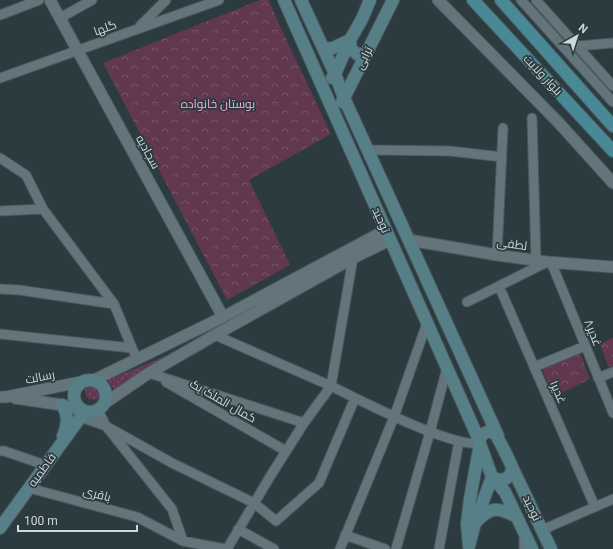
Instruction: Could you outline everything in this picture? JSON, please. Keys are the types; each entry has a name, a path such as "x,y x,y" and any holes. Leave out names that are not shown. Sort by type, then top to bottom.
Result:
{"main road":[{"name":"توحید","path":"284,0 427,322 493,478 505,492 532,549"},
{"name":"توحید","path":"301,0 512,467 551,549"},
{"name":"ترابی","path":"323,89 335,74 370,0"},
{"name":"ترابی","path":"335,115 393,0"},
{"name":"بلوار ولایت","path":"473,0 613,151"},
{"name":"بلوار ولایت","path":"501,0 613,126"},
{"path":"324,49 333,48 350,40 351,49 357,54 366,55"},
{"path":"388,235 409,240"},
{"path":"89,381 97,382 101,385 106,393 106,398 101,407 94,412 82,413 76,403 74,394 78,386 89,381"},
{"path":"57,450 66,429 67,419 62,405"},
{"name":"فاطمیه","path":"0,528 82,413"},
{"path":"468,548 467,524 479,442 482,435 488,431 498,436"},
{"path":"468,548 475,523 493,478 502,480 506,478 511,473 512,467"},
{"path":"475,523 484,513 500,509 517,517"}],"street":[{"path":"0,15 39,0"},
{"name":"سجادیه","path":"50,0 223,317"},
{"path":"60,18 92,0"},
{"path":"138,29 166,0"},
{"name":"گلها","path":"0,78 219,0"},
{"path":"438,0 559,123 613,182"},
{"path":"522,0 613,102"},
{"path":"536,0 613,86"},
{"path":"578,46 613,43"},
{"path":"580,89 591,78"},
{"path":"467,302 545,261 532,118"},
{"path":"497,255 503,128"},
{"path":"368,150 450,151 502,157"},
{"path":"0,158 26,175 43,209 114,304 134,354"},
{"path":"0,211 43,209"},
{"path":"183,541 172,509 106,426 101,407 149,373 353,258 388,235"},
{"name":"رسالت","path":"3,397 89,381 134,354 223,317 388,235"},
{"name":"لطفی","path":"409,240 497,255 613,267"},
{"path":"226,549 304,423 331,386 353,258"},
{"name":"غدیر۸","path":"545,261 585,346 613,413"},
{"name":"غدیر۱","path":"499,286 595,507"},
{"path":"0,289 19,290 114,304"},
{"path":"340,549 394,417 427,322"},
{"path":"0,334 134,354"},
{"path":"215,335 331,386 394,417 430,432 459,441 479,442"},
{"path":"534,367 585,346"},
{"path":"396,549 447,368"},
{"path":"598,378 613,372"},
{"path":"149,373 304,423"},
{"name":"کمال الملک یک","path":"149,373 286,451"},
{"path":"3,397 62,405 82,413 172,463 254,503 276,521 319,483 355,398"},
{"path":"439,549 459,441"},
{"path":"0,451 45,465"},
{"name":"باقری","path":"29,488 137,517 183,541 226,549"},
{"path":"542,530 613,499"},
{"path":"238,529 274,549"},
{"path":"524,533 524,549"},
{"path":"346,535 384,549"}],"green space":[{"name":"بوستان خانواده","path":"260,0 269,0 331,134 249,180 290,265 227,300 103,63"},
{"path":"613,338 613,366 609,368 600,344"},
{"path":"580,353 590,379 553,397 542,368"},
{"path":"170,354 114,390 108,380"},
{"path":"90,384 96,384 101,389 99,398 96,400 90,400 85,395 85,389"}]}
